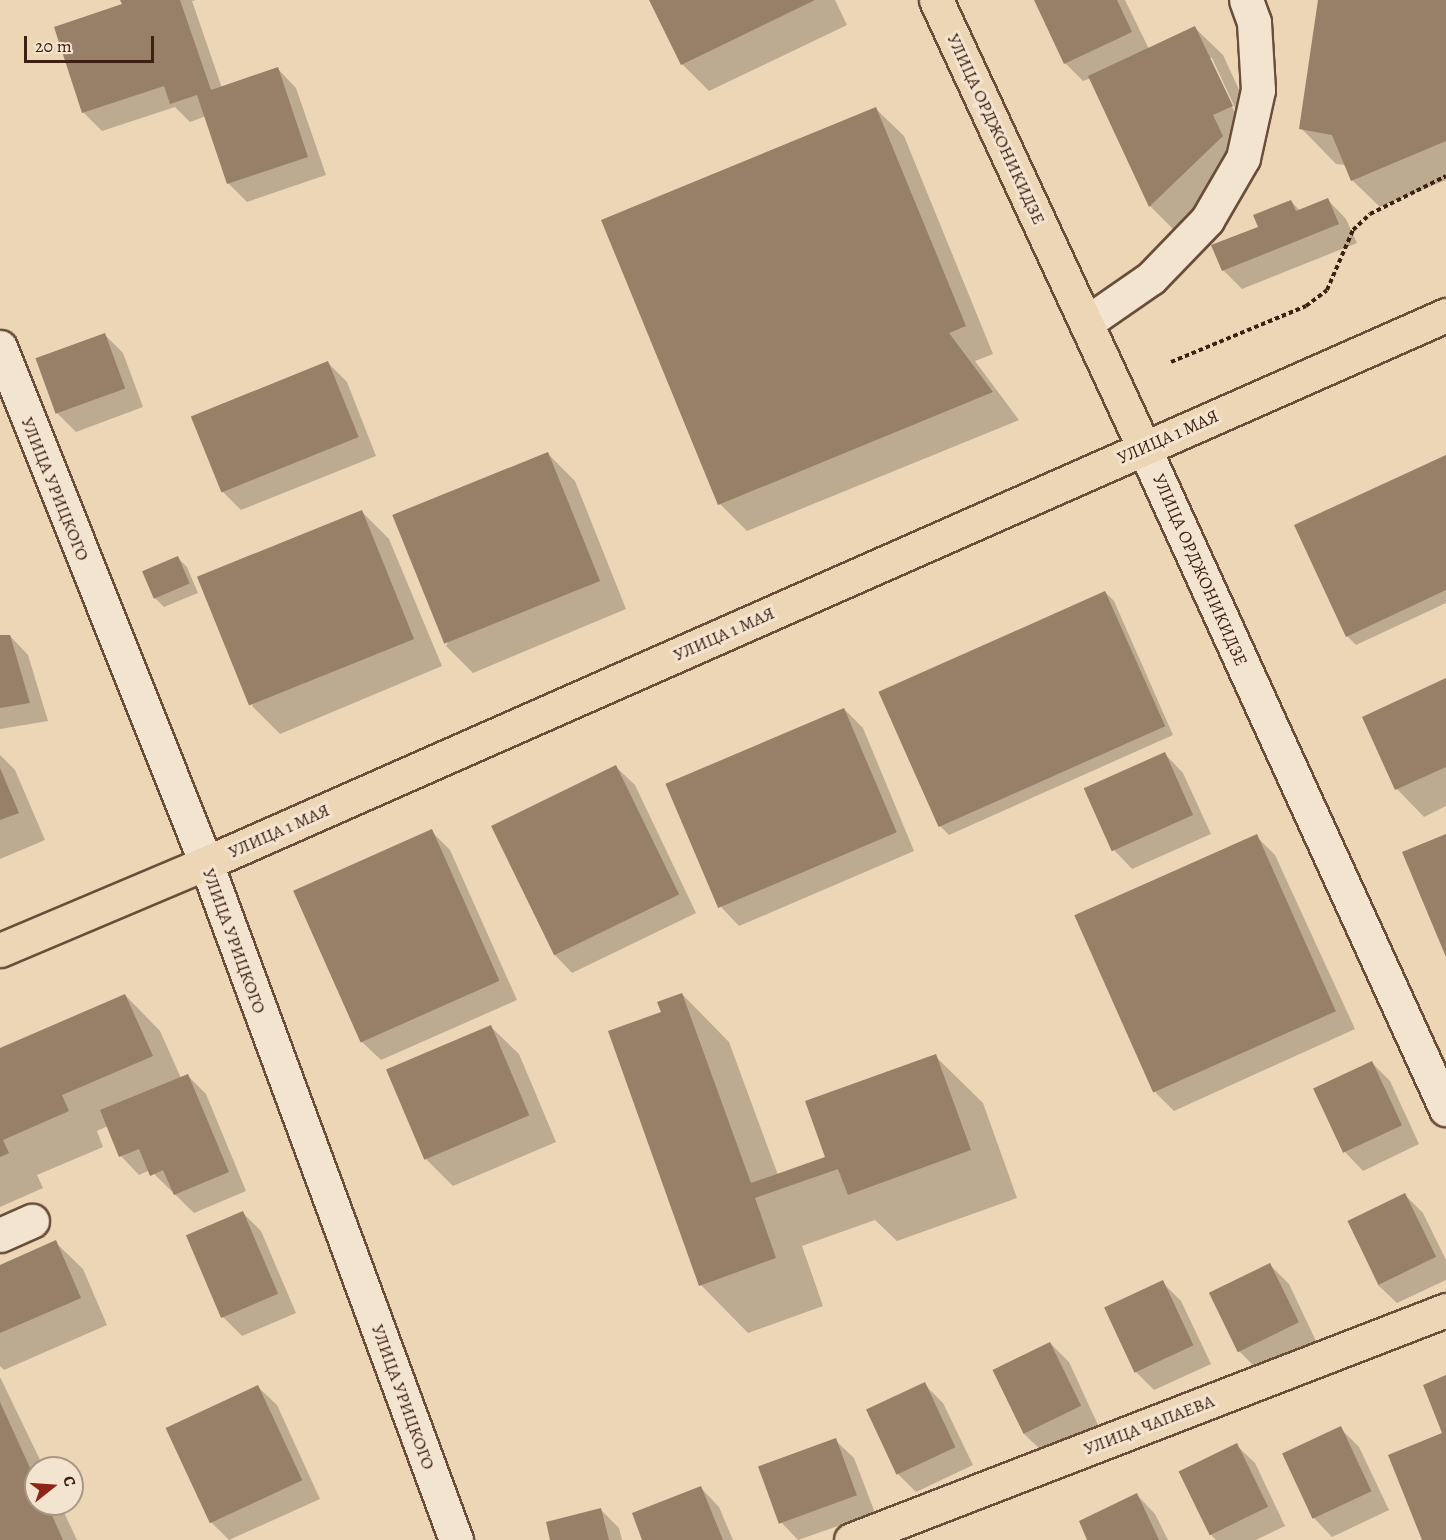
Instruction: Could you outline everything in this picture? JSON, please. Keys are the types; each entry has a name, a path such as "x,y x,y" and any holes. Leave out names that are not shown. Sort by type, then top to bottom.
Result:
{"main road":[{"name":"УЛИЦА ОРДЖОНИКИДЗЕ","path":"936,0 1144,448"},
{"name":"УЛИЦА 1 МАЯ","path":"0,950 206,863 1446,315"},
{"name":"УЛИЦА ЧАПАЕВА","path":"851,1540 1446,1310"}],"street":[{"path":"1086,323 1151,279 1207,220 1243,158 1258,90 1254,22 1246,0"},
{"name":"УЛИЦА УРИЦКОГО","path":"0,347 206,863 456,1540"},
{"name":"УЛИЦА ОРДЖОНИКИДЗЕ","path":"1144,448 1446,1109"},
{"path":"0,1235 32,1221"}],"path":[{"path":"1171,362 1305,306 1327,290 1353,230 1370,214 1446,176"}],"building":[{"path":"120,0 180,0 211,90 278,67 308,157 227,184 197,95 170,104 164,86 82,113 54,27 122,4"},
{"path":"649,0 815,0 681,65"},
{"path":"1034,0 1117,0 1132,32 1064,64"},
{"path":"1318,0 1446,0 1446,141 1351,181 1332,135 1299,129"},
{"path":"1195,26 1233,106 1213,115 1223,136 1149,207 1088,76"},
{"path":"876,107 966,326 949,333 993,392 718,505 601,220"},
{"path":"1328,198 1339,224 1222,271 1211,245 1258,227 1253,215 1291,200 1296,211"},
{"path":"105,333 125,388 56,414 35,358"},
{"path":"328,361 359,437 221,492 191,416"},
{"path":"548,452 600,581 444,644 392,515"},
{"path":"1446,455 1446,590 1346,637 1294,525"},
{"path":"362,510 414,639 249,706 197,577"},
{"path":"178,556 190,584 154,599 142,571"},
{"path":"1105,591 1165,726 939,827 878,692"},
{"path":"0,635 10,635 30,703 0,708"},
{"path":"1446,678 1446,767 1395,790 1362,717"},
{"path":"844,708 897,832 718,908 665,784"},
{"path":"1165,752 1193,815 1112,851 1084,788"},
{"path":"616,765 679,894 554,955 491,826"},
{"path":"0,768 19,813 0,820"},
{"path":"432,829 500,981 361,1042 293,891"},
{"path":"1257,834 1336,1011 1153,1093 1074,915"},
{"path":"1446,834 1446,957 1402,852"},
{"path":"682,993 751,1183 825,1157 805,1101 936,1054 971,1150 848,1195 838,1169 755,1198 776,1258 699,1286 608,1031 661,1012 657,1002"},
{"path":"125,994 153,1056 62,1095 69,1111 3,1140 9,1153 0,1157 0,1048"},
{"path":"491,1025 529,1115 424,1160 386,1070"},
{"path":"1372,1061 1402,1125 1343,1153 1313,1088"},
{"path":"188,1074 229,1172 174,1195 163,1170 150,1176 139,1149 119,1157 100,1110"},
{"path":"1405,1193 1436,1257 1379,1285 1347,1221"},
{"path":"243,1211 278,1294 221,1318 186,1235"},
{"path":"56,1240 81,1298 0,1333 0,1265"},
{"path":"1270,1263 1299,1322 1238,1352 1209,1293"},
{"path":"1163,1280 1193,1345 1135,1373 1104,1307"},
{"path":"1050,1342 1081,1406 1024,1434 992,1370"},
{"path":"1446,1375 1446,1540 1422,1540 1388,1455 1442,1433 1423,1385"},
{"path":"925,1382 955,1447 897,1475 866,1409"},
{"path":"258,1385 302,1480 210,1523 166,1428"},
{"path":"0,1402 25,1456 24,1516 52,1516 63,1540 0,1540"},
{"path":"1341,1426 1371,1491 1313,1519 1282,1453"},
{"path":"836,1438 857,1495 779,1524 758,1466"},
{"path":"1237,1443 1268,1507 1210,1535 1179,1471"},
{"path":"701,1486 723,1540 642,1540 632,1513"},
{"path":"1137,1493 1159,1540 1087,1540 1079,1521"},
{"path":"601,1508 609,1540 550,1540 546,1522"}]}
